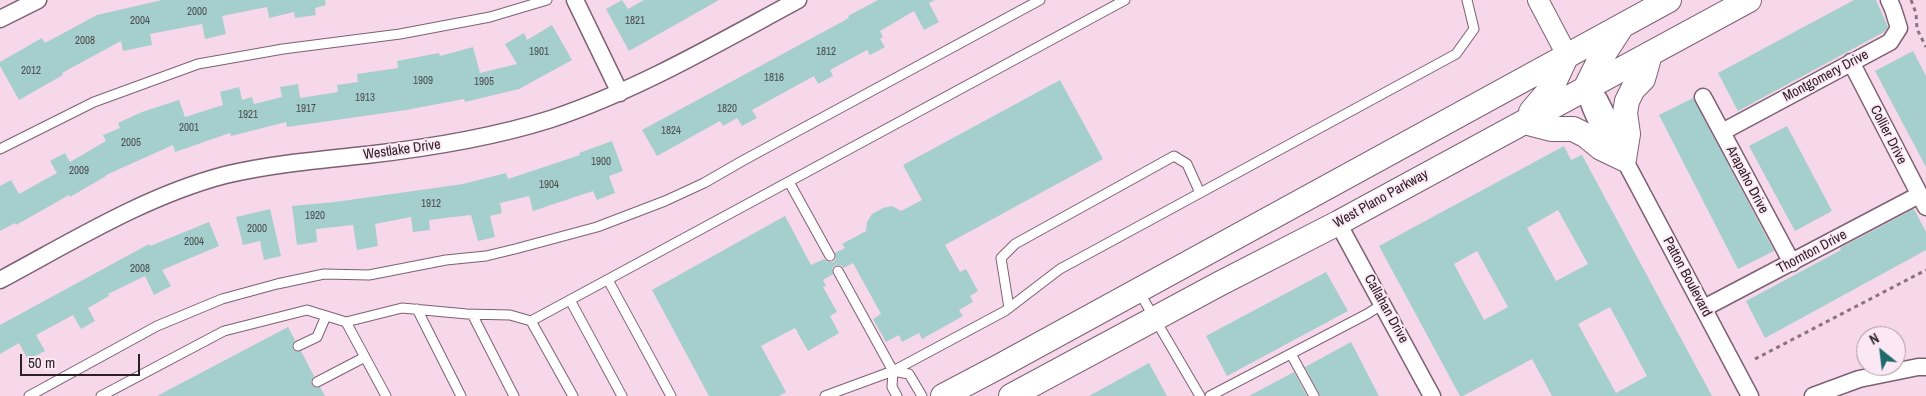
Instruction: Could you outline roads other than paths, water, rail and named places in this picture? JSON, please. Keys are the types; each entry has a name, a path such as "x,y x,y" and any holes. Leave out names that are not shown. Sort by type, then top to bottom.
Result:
{"main road":[{"path":"943,396 1669,0"},
{"name":"West Plano Parkway","path":"1012,396 1155,318 1338,223 1749,0"},
{"path":"1534,73 1558,78 1585,89 1598,63 1623,25"},
{"path":"1567,55 1558,78 1524,122 1551,129 1573,130 1585,135 1602,148 1624,159 1628,134 1625,113 1627,100 1633,89 1643,79 1650,54"},
{"path":"1567,55 1622,69"}],"street":[{"path":"0,18 38,0"},
{"path":"575,0 620,93"},
{"name":"Westlake Drive","path":"0,280 123,214 182,189 216,178 255,169 476,139 550,119 620,93 658,76 798,0"},
{"path":"1538,0 1567,55"},
{"name":"Montgomery Drive","path":"1722,132 1890,42 1898,28 1889,0"},
{"name":"Collier Drive","path":"1851,62 1923,201"},
{"name":"Patton Boulevard","path":"1585,89 1588,104 1609,144 1624,159 1750,396"},
{"name":"Arapaho Drive","path":"1703,97 1792,263"},
{"name":"Thornton Drive","path":"1704,308 1792,263 1923,201"},
{"name":"Callahan Drive","path":"1338,223 1432,396"},
{"path":"1813,396 1859,379 1926,367"}],"lane":[{"path":"0,149 94,102 198,64 284,49 400,34 490,17 547,0"},
{"path":"29,396 157,326 222,299 324,274 369,275 446,260 486,256 597,227 704,183 1040,0"},
{"path":"101,396 224,331 307,310 346,322 402,308 510,315 531,321 1125,0"},
{"path":"825,396 893,371 1009,308 1060,270 1456,54 1474,29 1467,0"},
{"path":"1009,308 1001,258 1015,244 1174,156 1186,164 1200,193"},
{"path":"789,182 830,256"},
{"path":"838,271 893,371 892,388 897,396"},
{"path":"608,280 671,396"},
{"path":"1138,290 1200,396"},
{"path":"570,300 622,396"},
{"path":"1210,396 1383,304"},
{"path":"416,309 461,396"},
{"path":"472,314 514,396"},
{"path":"298,346 317,337 326,316"},
{"path":"531,321 573,396"},
{"path":"346,322 386,396"},
{"path":"1292,354 1314,396"},
{"path":"317,382 365,357"},
{"path":"893,371 909,374 922,396"}]}
